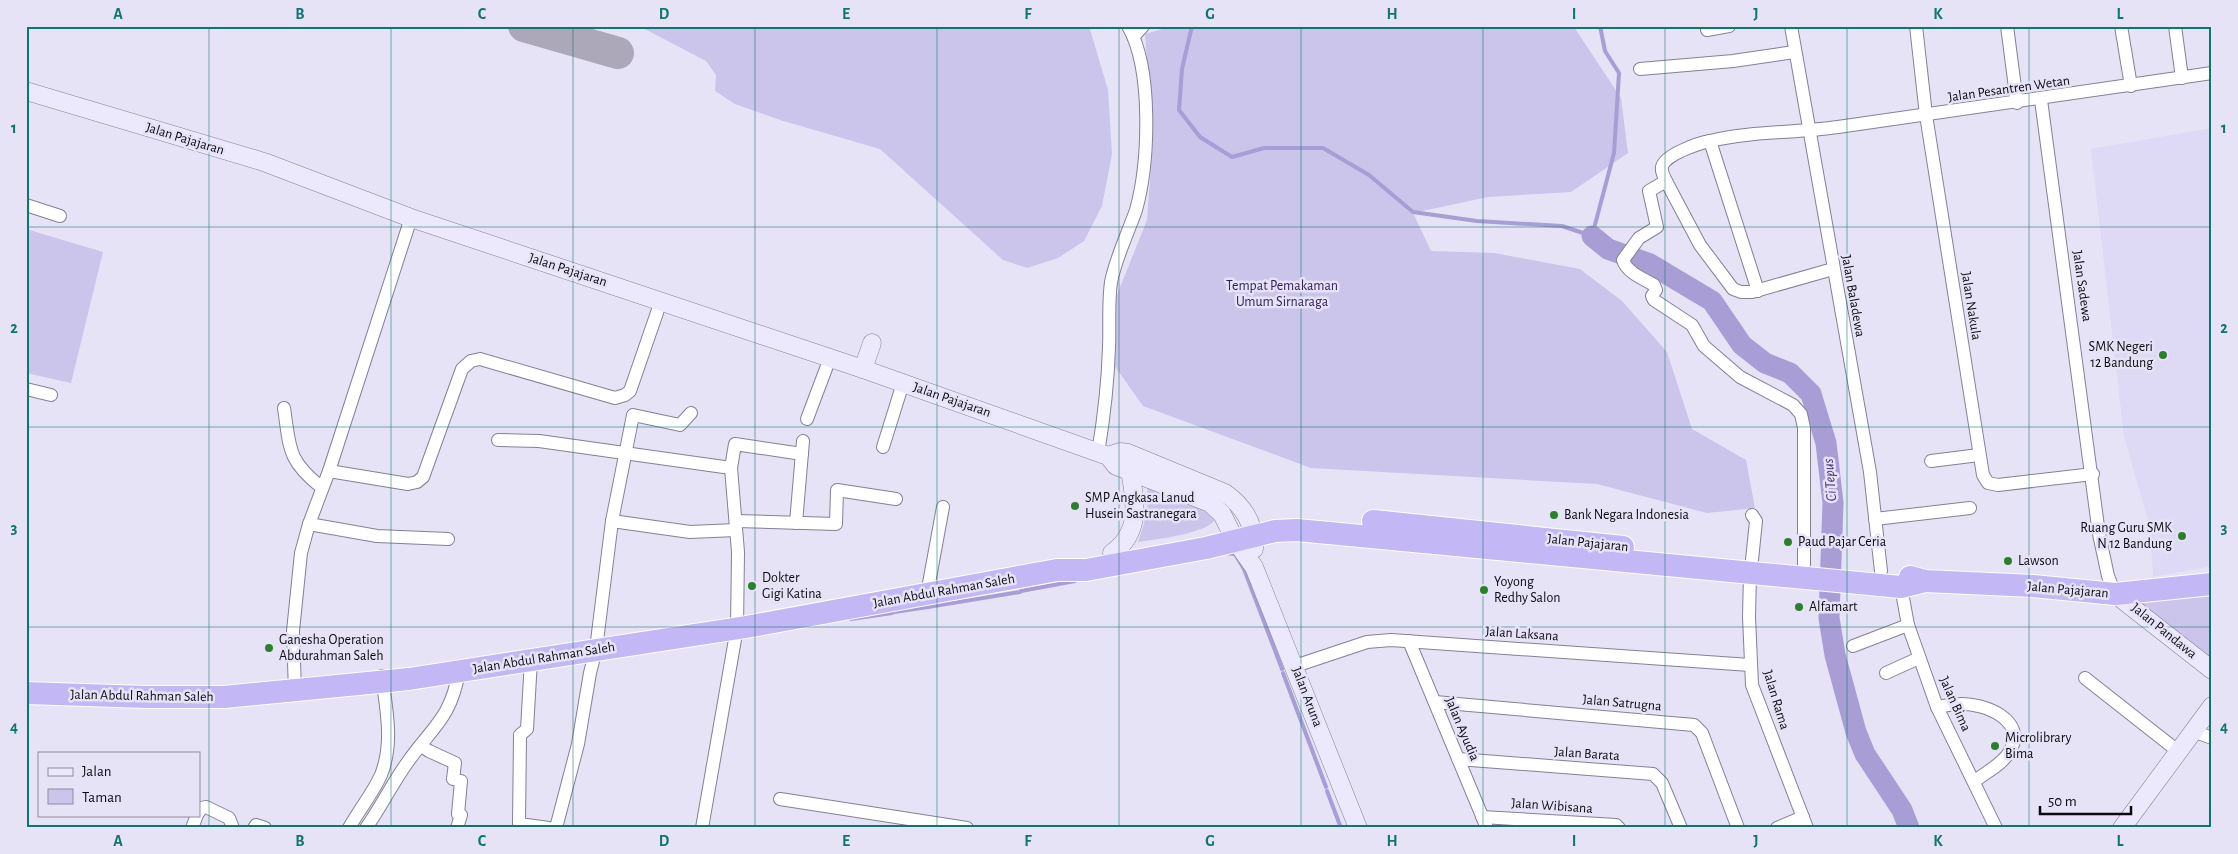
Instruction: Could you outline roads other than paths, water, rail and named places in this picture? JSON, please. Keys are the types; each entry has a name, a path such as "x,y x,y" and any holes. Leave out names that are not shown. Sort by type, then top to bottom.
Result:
{"highway":[{"name":"Jalan Pajajaran","path":"1243,532 1298,516 1430,525 1751,567 1830,574 1900,587 1925,580"},
{"name":"Jalan Abdul Rahman Saleh","path":"1057,570 1083,559 1195,536 1243,532"},
{"name":"Jalan Abdul Rahman Saleh","path":"26,693 224,697 295,692 382,678 459,672 738,628 1057,570 1086,570 1169,555 1243,532"},
{"name":"Jalan Pajajaran","path":"1751,567 1804,565 1830,574 1881,572 1925,580 2042,587 2115,594 2212,584"}],"main road":[{"name":"Jalan Pajajaran","path":"26,91 264,162 411,218 863,369 1103,454 1116,466 1210,504 1243,532"},
{"path":"863,369 872,342"},
{"name":"Jalan Pajajaran","path":"1103,454 1128,453 1215,487 1233,498 1243,532"},
{"path":"1112,553 1128,539 1132,528 1134,494 1130,471"},
{"name":"Jalan Aruna","path":"1243,532 1254,567 1358,828"},
{"name":"Jalan Pandawa","path":"2115,594 2212,670"},
{"path":"2122,828 2212,706"}],"street":[{"path":"1707,30 1729,26"},
{"name":"Jalan Baladewa","path":"1790,26 1870,472 1881,572"},
{"name":"Jalan Nakula","path":"1916,26 1926,115 1983,475 1992,485 2092,474"},
{"path":"2007,26 2017,103"},
{"path":"2121,26 2131,86"},
{"path":"2175,26 2182,78"},
{"path":"1103,454 1112,281 1136,208 1146,149 1146,112 1135,29"},
{"path":"1640,69 1733,61 1794,52"},
{"name":"Jalan Pesantren Wetan","path":"1666,181 1662,168 1665,160 1683,150 1710,141 1744,136 1809,132 2041,100 2212,73"},
{"name":"Jalan Sadewa","path":"2041,100 2102,551 2115,594"},
{"path":"1710,141 1758,291"},
{"path":"1804,565 1804,428 1801,414 1793,405 1740,376 1720,362 1704,346 1692,325 1654,300 1652,296 1656,290 1654,285 1634,273 1623,260 1639,238 1657,227 1649,191 1666,181 1700,245 1733,289 1740,292 1758,291 1833,269"},
{"path":"26,205 60,216"},
{"path":"295,692 293,631 301,553 321,487 329,470 411,218"},
{"path":"329,470 408,484 417,482 423,477 462,369 471,361 480,360 615,398 625,396 630,391 661,301"},
{"path":"807,419 830,358"},
{"path":"883,447 903,383"},
{"path":"26,389 50,395"},
{"path":"284,408 292,456 306,475 321,487"},
{"path":"556,828 578,744 596,649 612,521 633,415 680,425 691,413"},
{"path":"498,440 539,441 626,452 677,462 732,468"},
{"path":"796,523 803,441"},
{"path":"702,828 738,628 736,526 732,468 735,444 802,454"},
{"path":"1931,461 1979,455"},
{"path":"612,521 699,533 736,526 796,523 836,524 837,490 896,499"},
{"path":"928,594 942,507"},
{"path":"1875,519 1970,508"},
{"name":"Jalan Rama","path":"1752,515 1756,521 1751,567 1750,665 1752,685 1805,822"},
{"path":"309,524 377,536 448,539"},
{"name":"Jalan Bima","path":"1900,587 1908,625 1937,707 1996,828"},
{"path":"1853,646 1908,625"},
{"name":"Jalan Laksana","path":"1295,666 1367,642 1386,640 1750,665"},
{"name":"Jalan Ayudia","path":"1409,641 1484,822"},
{"path":"1886,674 1919,658"},
{"path":"531,660 527,729 520,735 519,826 549,828"},
{"path":"366,828 407,763 447,712 455,693 459,672"},
{"path":"349,828 381,775 388,749 389,733 382,678"},
{"path":"2085,678 2179,752"},
{"name":"Jalan Satrugna","path":"1434,702 1694,725 1702,734 1738,828"},
{"path":"1937,707 1961,704 1996,711 2006,718 2012,728 2014,740 2010,751 2003,760 1974,780"},
{"path":"2194,731 2212,738"},
{"path":"421,746 455,763 453,779 462,781 458,814 461,815 457,828"},
{"name":"Jalan Barata","path":"1458,759 1653,774 1662,783 1681,828"},
{"path":"780,799 967,828"},
{"path":"200,810 206,807 229,818 233,828"},
{"path":"192,828 197,816"},
{"name":"Jalan Wibisana","path":"1484,822 1616,825 1619,828"},
{"path":"1777,828 1805,822"},
{"path":"254,828 256,825 266,828"}],"waterway":[{"path":"1192,26 1182,69 1179,110 1200,137 1232,157 1264,148 1323,148 1369,175 1413,212 1477,221 1562,226 1592,236 1614,153 1619,73 1605,51 1600,26"},
{"name":"Ci Tepus","path":"1592,236 1608,249 1650,264 1712,301 1742,345 1765,363 1790,373 1811,394 1826,443 1833,503 1829,618 1835,655 1856,732 1865,754 1902,810 1909,828"},
{"path":"1226,553 1235,554 1244,569 1282,669"},
{"path":"1021,591 1075,581"},
{"path":"928,607 1020,592"},
{"path":"894,612 928,607"},
{"path":"851,619 892,613"},
{"path":"1283,673 1326,787"},
{"path":"1327,791 1341,828"}],"place":[{"name":"SMK Negeri 12 Bandung","path":"2163,355"},
{"name":"SMP Angkasa Lanud Husein Sastranegara","path":"1075,506"},
{"name":"Bank Negara Indonesia","path":"1554,515"},
{"name":"Ruang Guru SMK N 12 Bandung","path":"2182,536"},
{"name":"Paud Pajar Ceria","path":"1788,542"},
{"name":"Lawson","path":"2008,561"},
{"name":"Dokter Gigi Katina","path":"752,586"},
{"name":"Yoyong Redhy Salon","path":"1484,590"},
{"name":"Alfamart","path":"1799,607"},
{"name":"Ganesha Operation Abdurahman Saleh","path":"269,648"},
{"name":"Microlibrary Bima","path":"1995,746"}],"park label":[{"name":"Tempat Pemakaman Umum Sirnaraga","path":"1282,294"}]}
